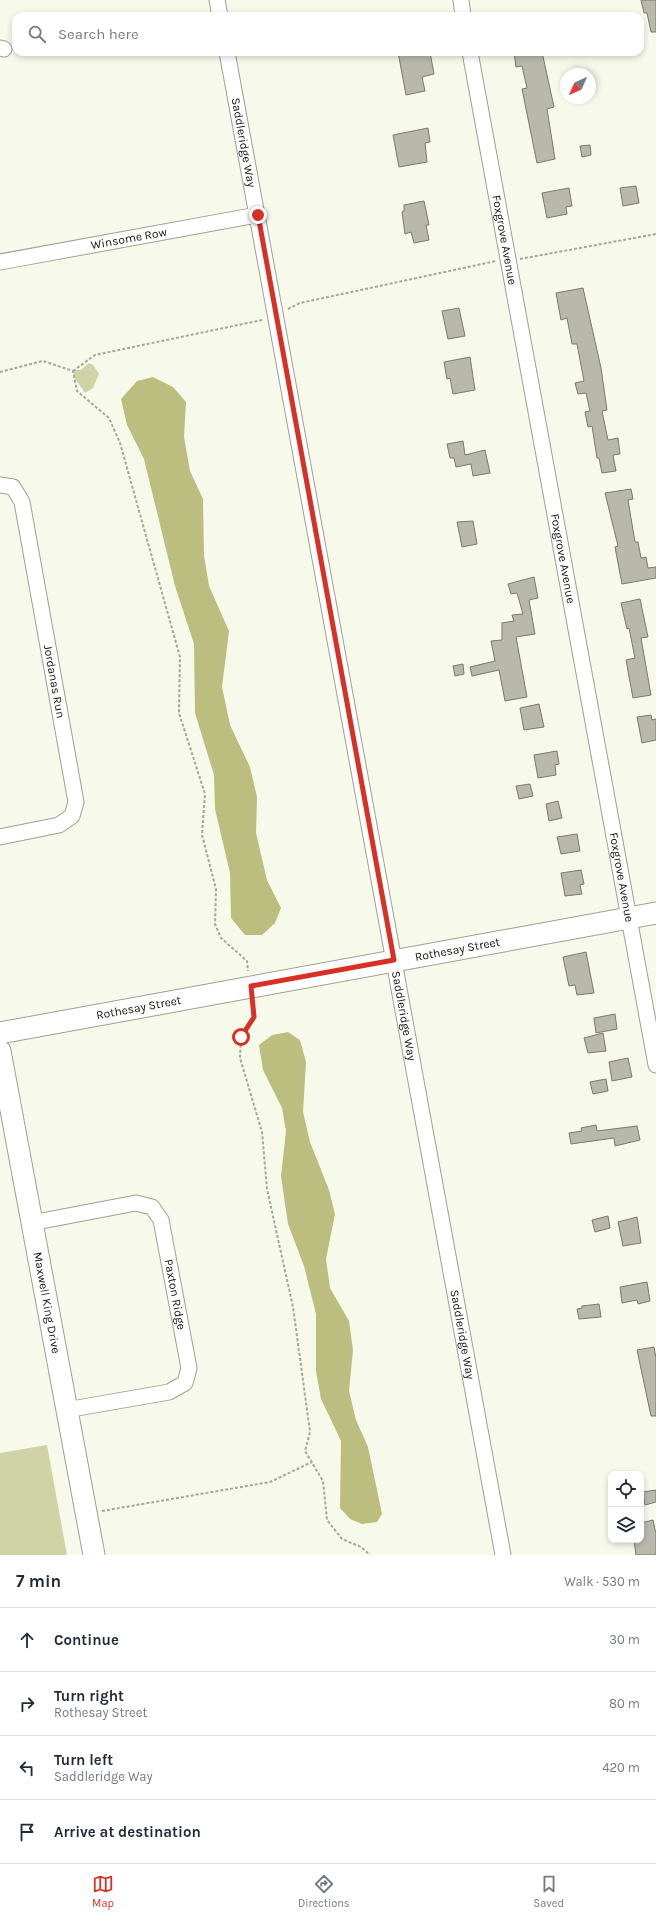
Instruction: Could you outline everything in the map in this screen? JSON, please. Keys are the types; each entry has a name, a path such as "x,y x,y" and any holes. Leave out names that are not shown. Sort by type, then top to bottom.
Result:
{"street":[{"path":"217,0 219,12"},
{"path":"461,0 463,12"},
{"name":"Saddleridge Way","path":"228,56 503,1555"},
{"name":"Foxgrove Avenue","path":"471,56 656,1065"},
{"name":"Winsome Row","path":"0,262 258,215"},
{"name":"Jordanas Run","path":"0,486 13,487 22,502 76,802 72,816 59,825 0,837"},
{"name":"Rothesay Street","path":"0,1033 656,913"},
{"name":"Maxwell King Drive","path":"0,1051 94,1555"},
{"name":"Paxton Ridge","path":"31,1223 136,1203 152,1207 161,1220 189,1368 185,1383 169,1392 66,1410"}],"path":[{"path":"73,371 95,355 259,321 276,315 300,303 508,258 526,259 574,248 656,234"},
{"path":"0,372 43,361 73,371"},
{"path":"73,371 77,391 109,418 120,443 180,657 179,713 205,794 202,835 216,889 215,924 221,938 247,961 254,1017 241,1037 240,1058 262,1132 267,1189 293,1307 310,1432 305,1451 323,1481 327,1520 342,1539 361,1547 370,1555"},
{"path":"86,1514 270,1482 312,1462"}],"shaded area":[{"path":"89,363 93,365 99,374 93,388 85,393 74,377 74,370 81,370"},
{"path":"153,377 173,387 186,402 184,437 190,471 203,499 204,555 209,586 229,631 222,687 230,725 250,767 257,797 256,833 267,880 281,908 275,923 262,935 245,935 231,918 230,873 215,809 214,775 195,713 194,644 175,586 144,459 127,425 121,399 137,381"},
{"path":"288,1032 300,1040 306,1062 303,1112 310,1142 329,1190 335,1214 326,1259 330,1288 349,1321 353,1350 349,1391 356,1420 368,1447 382,1514 377,1522 362,1524 350,1519 340,1508 341,1441 321,1399 316,1371 316,1314 304,1266 288,1224 281,1176 286,1131 282,1108 263,1070 259,1045 272,1035"},
{"path":"47,1445 67,1555 0,1555 0,1453"}],"building":[{"path":"641,0 656,0 656,32 651,32 647,13 644,12"},
{"path":"399,56 431,56 434,74 422,77 425,91 406,95"},
{"path":"515,56 543,56 554,107 547,109 555,159 537,163 522,89 527,88 522,66 516,67"},
{"path":"428,128 430,142 425,143 427,162 399,167 393,135"},
{"path":"590,145 591,155 582,157 580,146"},
{"path":"636,186 639,203 623,206 620,188"},
{"path":"569,188 572,206 566,207 567,214 547,218 542,193"},
{"path":"424,201 429,225 426,225 429,240 414,243 411,232 405,234 402,212 404,211 404,205"},
{"path":"583,288 601,368 607,410 602,411 608,440 618,438 620,454 613,455 616,471 602,473 599,458 597,458 592,426 588,427 585,412 590,411 586,393 578,394 575,383 584,381 577,344 572,344 567,318 561,320 556,293"},
{"path":"459,308 465,336 448,339 442,311"},
{"path":"470,357 475,390 453,394 450,378 447,379 444,362"},
{"path":"463,441 465,455 485,450 490,473 473,476 471,464 456,467 454,458 450,458 447,444"},
{"path":"631,489 633,499 628,500 635,542 638,542 641,558 646,557 648,568 656,567 656,578 622,584 615,547 618,546 605,493"},
{"path":"473,521 477,544 462,547 457,522"},
{"path":"534,577 538,598 529,600 535,634 516,637 527,697 505,701 499,670 472,676 470,667 495,661 491,641 502,640 502,623 514,621 512,615 523,614 517,593 511,594 508,584"},
{"path":"640,599 648,637 641,638 651,695 633,698 626,660 635,658 629,628 627,629 621,603"},
{"path":"463,664 464,674 455,676 453,666"},
{"path":"539,704 544,727 524,730 520,708"},
{"path":"651,715 652,720 656,719 656,740 642,743 637,717"},
{"path":"557,751 559,764 555,765 556,775 538,778 534,755"},
{"path":"530,784 533,796 519,799 516,786"},
{"path":"558,801 562,818 549,821 546,804"},
{"path":"577,834 580,851 561,854 557,837"},
{"path":"581,870 584,884 580,885 582,894 565,896 561,873"},
{"path":"586,952 594,993 577,995 575,985 569,986 563,957"},
{"path":"615,1014 617,1029 596,1033 594,1018"},
{"path":"603,1033 606,1051 588,1053 584,1038"},
{"path":"628,1058 632,1077 612,1081 609,1062"},
{"path":"606,1079 608,1091 593,1094 590,1082"},
{"path":"596,1125 597,1131 637,1126 640,1140 615,1146 614,1138 571,1144 569,1133 582,1131 581,1128"},
{"path":"608,1216 610,1228 595,1232 592,1220"},
{"path":"637,1217 641,1243 623,1246 618,1222"},
{"path":"647,1282 650,1301 638,1304 637,1300 622,1303 620,1287"},
{"path":"599,1304 601,1317 579,1319 577,1309 582,1308 582,1306"},
{"path":"654,1347 656,1358 656,1416 651,1416 637,1350"},
{"path":"656,1490 656,1502 645,1505 644,1492"},
{"path":"653,1520 656,1534 656,1555 636,1555 634,1543 644,1543 644,1522"}],"route":[{"path":"241,1037 254,1017 251,986 394,960 258,215"}]}
